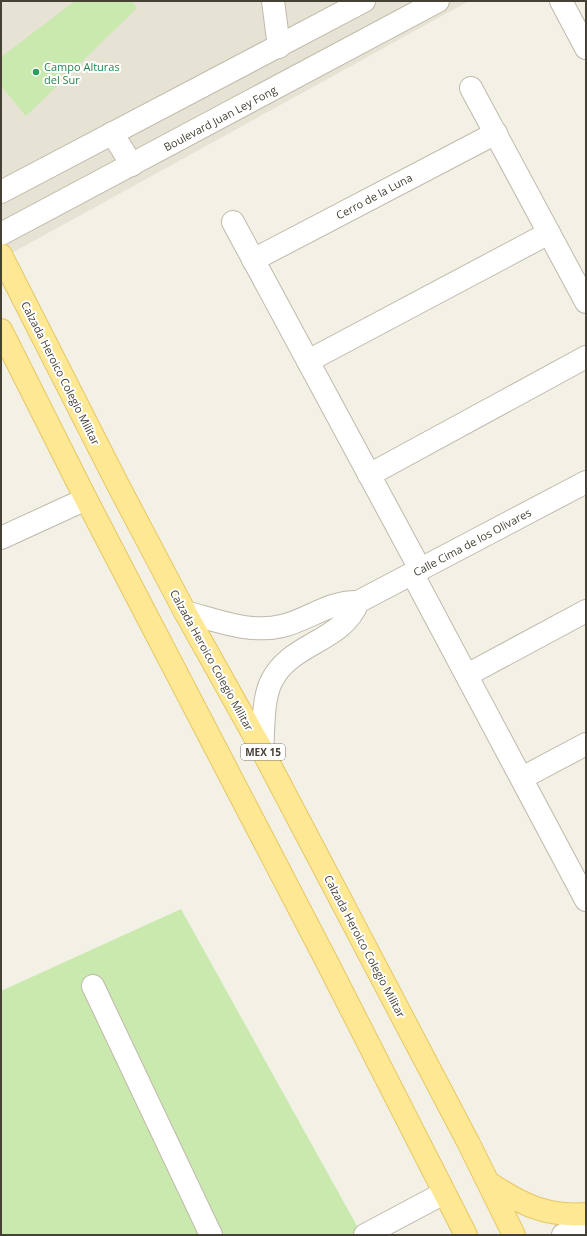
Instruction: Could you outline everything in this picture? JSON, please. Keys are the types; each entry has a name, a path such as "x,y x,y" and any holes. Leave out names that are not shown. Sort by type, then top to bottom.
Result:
{"main road":[{"name":"Calzada Heroico Colegio Militar","path":"1,255 185,612 262,750 488,1182 514,1235"},
{"path":"1,330 86,498 328,964 444,1193 462,1234"},
{"path":"488,1182 511,1198 534,1209 560,1214 586,1214"}],"street":[{"path":"273,1 279,47"},
{"path":"1,192 364,1"},
{"name":"Boulevard Juan Ley Fong","path":"1,234 438,1"},
{"path":"561,1 586,48"},
{"path":"471,88 586,302"},
{"path":"112,133 132,165"},
{"name":"Cerro de la Luna","path":"253,260 496,133"},
{"path":"233,222 369,475 467,675 522,778 580,873 586,900"},
{"path":"308,361 549,233"},
{"path":"369,475 586,357"},
{"name":"Calle Cima de los Olivares","path":"358,602 586,482"},
{"path":"1,538 86,498"},
{"path":"185,612 233,625 251,628 266,628 293,623 338,604 358,602"},
{"path":"262,750 266,702 270,684 278,670 290,658 347,622 358,602"},
{"path":"467,675 586,611"},
{"path":"522,778 586,744"},
{"path":"93,986 211,1235"},
{"path":"366,1235 444,1193"},
{"path":"563,1235 586,1222"}],"shaded area":[{"path":"1,1 469,1 1,259"}],"green space":[{"name":"Campo Alturas del Sur","path":"75,1 132,1 137,8 26,116 1,86 1,57"},
{"path":"181,909 362,1235 1,1235 1,991"}],"place":[{"name":"Campo Alturas del Sur","path":"36,72"}]}
